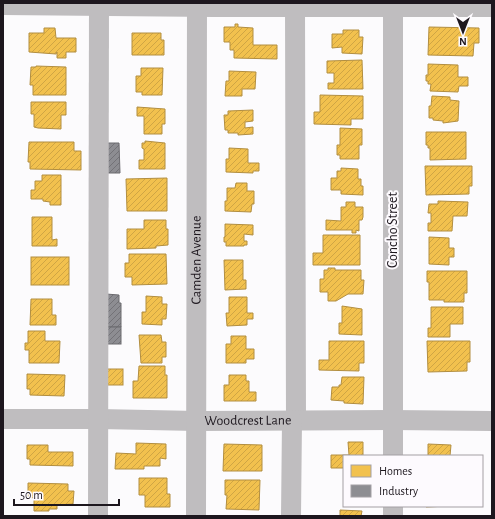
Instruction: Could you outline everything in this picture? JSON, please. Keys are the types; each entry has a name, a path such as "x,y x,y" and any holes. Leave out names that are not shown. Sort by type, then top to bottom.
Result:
{"street":[{"path":"98,516 99,4"},
{"path":"3,5 393,5 492,7"},
{"name":"Camden Avenue","path":"196,516 197,5"},
{"path":"291,516 294,421 295,5"},
{"name":"Concho Street","path":"393,5 393,455"},
{"name":"Woodcrest Lane","path":"3,419 197,421 492,421"}],"building: Homes":[{"path":"235,24 238,24 238,27 253,28 253,45 277,45 277,59 234,58 234,50 230,50 230,42 224,42 224,27 235,27"},
{"path":"429,27 479,28 479,43 474,43 473,56 428,55"},
{"path":"44,28 55,28 56,38 76,38 76,52 66,52 66,58 57,58 57,52 56,54 29,52 29,33 44,33"},
{"path":"343,30 359,30 359,37 363,37 362,54 342,53 342,47 332,48 332,34 343,34"},
{"path":"132,33 161,33 161,40 164,40 164,55 132,55"},
{"path":"362,60 363,89 328,89 328,83 334,83 334,73 327,73 327,61"},
{"path":"428,64 458,65 458,77 468,77 468,86 459,86 458,92 430,91 431,84 428,84 428,81 426,81 426,75 428,75"},
{"path":"31,67 66,67 66,95 33,95 33,85 30,85"},
{"path":"141,68 163,68 162,95 142,95 142,92 136,92 136,76 141,76"},
{"path":"229,71 256,72 255,89 242,89 242,96 225,96 226,81 229,81"},
{"path":"320,95 363,96 363,119 351,119 351,125 314,124 314,112 320,112"},
{"path":"432,96 450,97 450,100 459,101 458,121 443,123 443,121 429,118 429,106 431,106"},
{"path":"31,102 66,102 66,115 61,115 61,129 34,127 34,114 31,114"},
{"path":"137,107 165,109 165,124 162,124 162,134 144,134 144,116 137,116"},
{"path":"253,110 253,121 245,122 245,128 253,127 253,134 238,135 238,133 228,133 228,130 225,130 224,115 228,115 228,111"},
{"path":"340,128 362,129 362,145 359,145 359,159 340,159 340,155 337,155 337,145 340,145"},
{"path":"426,132 466,132 466,159 430,160 430,148 426,145"},
{"path":"145,141 165,143 165,169 139,169 139,160 144,160 144,149 142,148 142,143 145,143"},
{"path":"29,142 74,142 74,151 81,151 81,170 30,169 30,162 28,162"},
{"path":"229,148 248,149 248,163 259,163 259,171 253,171 253,173 226,172 226,159 229,159"},
{"path":"425,166 472,166 472,186 469,186 469,194 426,195"},
{"path":"341,168 358,169 358,179 361,179 363,195 341,194 341,190 331,190 331,178 337,178 337,171 341,171"},
{"path":"42,175 61,175 61,205 50,205 50,202 43,201 43,199 31,199 31,190 35,190 35,181 42,181"},
{"path":"167,178 167,211 127,211 126,179"},
{"path":"236,183 247,183 247,191 254,191 254,204 252,204 251,212 225,211 227,188 235,188"},
{"path":"438,201 468,202 467,216 453,216 452,231 428,231 428,223 431,223 431,213 428,213 429,204 438,204"},
{"path":"346,202 355,202 355,207 363,207 363,217 362,220 359,220 359,231 356,230 356,233 352,233 352,230 326,230 326,220 341,221 341,207 346,207"},
{"path":"32,217 52,217 52,240 57,239 57,246 32,246"},
{"path":"144,220 166,220 166,229 168,229 168,245 156,246 156,248 127,249 127,229 144,229"},
{"path":"225,224 253,225 253,235 244,234 244,241 247,241 247,245 226,246 226,242 224,242"},
{"path":"323,235 360,235 360,265 313,265 313,253 323,253"},
{"path":"429,237 449,238 449,248 454,248 454,257 449,257 449,265 429,264"},
{"path":"129,254 166,254 167,284 132,285 132,277 125,277 125,263 129,263"},
{"path":"31,257 69,257 69,285 31,285"},
{"path":"224,260 243,260 243,280 246,280 246,289 225,290"},
{"path":"328,268 335,268 335,270 361,270 361,280 364,280 363,294 348,294 336,301 328,301 328,292 320,292 320,279 324,279 324,270 328,270"},
{"path":"427,271 467,271 467,293 464,293 464,302 429,300 429,282 427,282"},
{"path":"146,296 162,297 162,304 167,304 166,319 162,319 162,325 142,324 142,312 146,312"},
{"path":"229,297 247,297 247,313 253,313 253,319 247,319 247,325 227,326 226,313 229,313"},
{"path":"31,299 52,299 52,315 56,315 56,325 30,325"},
{"path":"342,306 362,309 362,335 339,334 339,323 342,323"},
{"path":"431,307 463,307 463,324 450,324 450,337 428,337 428,328 431,328"},
{"path":"28,331 45,331 45,341 60,341 59,363 29,363 29,350 25,350 25,343 28,343"},
{"path":"139,335 161,335 162,342 166,342 166,357 162,357 162,363 141,363"},
{"path":"231,336 246,336 246,349 254,349 254,359 246,359 246,363 226,363 226,344 231,344"},
{"path":"329,341 364,341 364,363 359,363 359,371 319,370 319,360 329,360"},
{"path":"427,341 470,341 470,362 467,362 467,371 428,372"},
{"path":"139,366 165,366 165,375 167,375 167,398 133,398 133,381 138,381"},
{"path":"101,369 123,369 123,385 101,385"},
{"path":"27,374 65,375 64,396 30,395 30,389 27,389"},
{"path":"229,375 246,375 246,381 249,381 249,392 256,392 256,401 224,401 224,385 229,385"},
{"path":"342,377 364,377 363,404 344,403 344,401 331,400 332,387 339,387 339,385 341,385"},
{"path":"348,442 363,442 363,455 349,455"},
{"path":"136,443 166,444 166,459 160,458 160,466 144,466 144,469 115,469 116,453 136,454"},
{"path":"224,444 262,445 262,471 223,471"},
{"path":"428,444 451,445 450,455 428,455"},
{"path":"27,445 48,445 48,452 73,452 73,466 30,465 30,459 27,459"},
{"path":"331,455 343,455 343,468 331,468"},
{"path":"139,478 167,478 167,494 170,494 170,507 145,507 145,495 139,495"},
{"path":"225,480 260,480 259,510 226,509 227,495 225,495"},
{"path":"28,483 68,484 68,491 74,491 73,504 57,505 57,509 49,509 49,511 34,511 34,498 28,497"},
{"path":"340,510 362,511 361,516 340,516"}],"building: Industry":[{"path":"102,143 119,143 120,173 102,173"},
{"path":"106,294 119,295 119,303 121,303 121,327 106,327"},
{"path":"106,327 121,327 121,344 106,344"}]}
